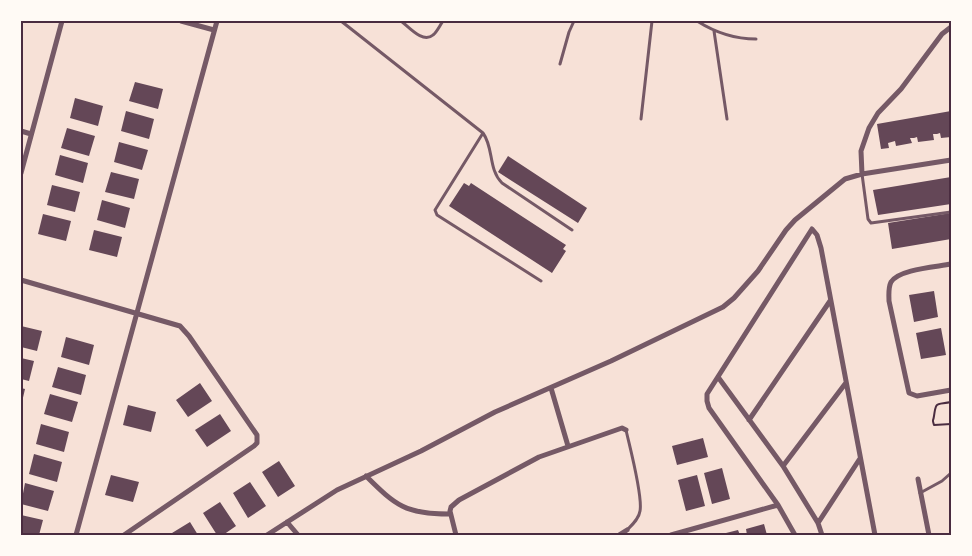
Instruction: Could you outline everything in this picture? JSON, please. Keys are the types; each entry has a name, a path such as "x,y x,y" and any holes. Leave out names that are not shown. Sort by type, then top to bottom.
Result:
{"street":[{"path":"21,173 62,21"},
{"path":"181,21 214,30"},
{"path":"76,535 217,21"},
{"path":"862,174 861,151 878,113 901,89 942,34 951,27"},
{"path":"21,131 31,134"},
{"path":"267,535 330,494 421,451 495,412 686,326 723,306 734,298 758,271 790,226 845,179 862,174 951,160"},
{"path":"795,535 778,505 709,408 707,394 812,229 817,235 821,248 845,384 875,535"},
{"path":"951,264 900,274 892,281 889,289 889,301 909,393 917,396 951,390"},
{"path":"21,280 174,324 184,330 257,435 258,440 254,446 124,535"},
{"path":"749,420 830,301"},
{"path":"718,377 783,466 818,523 822,535"},
{"path":"783,466 845,384"},
{"path":"551,388 568,446"},
{"path":"456,535 450,514 451,507 459,500 539,457 622,428 626,430"},
{"path":"818,523 860,459"},
{"path":"366,476 398,505 408,510 450,514"},
{"path":"918,479 929,535"},
{"path":"671,535 778,505"},
{"path":"287,522 298,535"},
{"path":"619,535 627,530"}],"lane":[{"path":"342,21 484,133 487,138 496,178 572,230"},
{"path":"401,21 422,37 427,38 433,35 443,21"},
{"path":"560,64 574,21"},
{"path":"641,119 652,21"},
{"path":"697,21 714,31 740,39 756,39"},
{"path":"714,31 728,119"},
{"path":"484,133 435,210 437,216 541,281"},
{"path":"862,174 870,223 875,224 951,212"},
{"path":"626,430 640,500 640,513 627,530"},
{"path":"920,493 938,484 951,473"}],"path":[{"path":"951,402 936,405 932,421 934,425 939,426 951,424"}],"building":[{"path":"135,82 163,89 158,109 129,101"},
{"path":"75,98 103,106 98,126 70,118"},
{"path":"126,111 154,119 149,139 121,131"},
{"path":"951,111 951,137 941,138 940,133 933,134 934,140 918,142 917,137 910,138 912,143 896,146 895,141 888,143 889,148 881,149 877,124"},
{"path":"67,128 95,136 89,156 61,148"},
{"path":"119,142 148,150 142,170 114,162"},
{"path":"60,155 88,163 83,183 55,175"},
{"path":"508,156 587,208 578,223 498,172"},
{"path":"111,172 139,179 134,199 105,192"},
{"path":"951,177 951,204 878,215 873,190"},
{"path":"464,183 469,186 471,183 566,245 563,249 566,251 552,273 449,206"},
{"path":"52,185 80,192 75,212 47,205"},
{"path":"102,200 130,208 125,228 97,220"},
{"path":"951,213 951,239 892,249 888,223"},
{"path":"43,214 71,221 66,241 38,234"},
{"path":"94,230 122,237 117,257 89,250"},
{"path":"934,291 938,317 914,322 909,295"},
{"path":"21,326 42,331 37,351 21,347"},
{"path":"941,328 946,355 921,359 916,333"},
{"path":"66,337 94,345 89,365 61,357"},
{"path":"21,358 34,361 29,381 21,379"},
{"path":"58,367 86,375 81,395 52,387"},
{"path":"200,383 212,401 188,417 176,400"},
{"path":"21,388 25,389 22,402 21,402"},
{"path":"50,394 78,402 72,422 44,414"},
{"path":"128,405 156,412 151,432 123,425"},
{"path":"220,414 231,431 207,447 195,430"},
{"path":"41,424 69,432 64,452 36,444"},
{"path":"703,438 708,457 677,465 672,446"},
{"path":"34,454 62,462 57,482 29,474"},
{"path":"279,461 295,486 278,497 262,472"},
{"path":"722,468 730,499 712,504 704,473"},
{"path":"111,475 139,482 133,502 105,495"},
{"path":"697,475 705,506 686,511 678,480"},
{"path":"250,482 266,506 248,518 233,493"},
{"path":"25,483 54,491 48,511 21,504"},
{"path":"220,502 236,526 223,535 217,535 203,513"},
{"path":"21,515 43,520 39,535 21,535"},
{"path":"190,522 198,535 173,535 172,533"},
{"path":"764,524 767,535 747,535 746,529"},
{"path":"738,530 740,535 722,535 722,534"}]}
